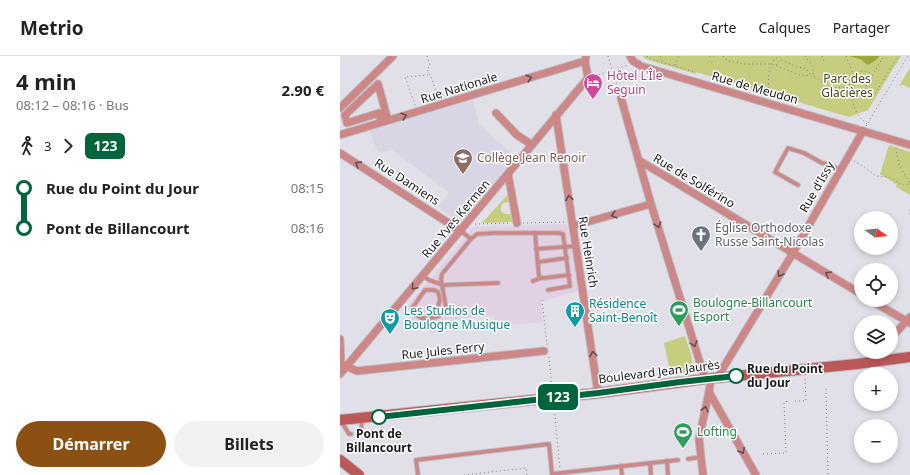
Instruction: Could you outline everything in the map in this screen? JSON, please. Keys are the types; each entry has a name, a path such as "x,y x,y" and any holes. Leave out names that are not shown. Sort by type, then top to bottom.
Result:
{"street":[{"path":"340,108 393,56"},
{"name":"Rue de Meudon","path":"632,58 641,66 910,145"},
{"path":"586,59 588,78"},
{"name":"Rue Nationale","path":"340,135 586,59"},
{"name":"Rue Yves Kermen","path":"340,374 588,78"},
{"path":"378,84 387,117 380,119 379,113 347,123 345,115 378,84"},
{"path":"621,98 651,204 711,378 699,439 703,475"},
{"path":"496,113 518,135 532,145"},
{"name":"Rue Heinrich","path":"556,115 598,393"},
{"name":"Rue d'Issy","path":"711,378 792,253 863,131"},
{"name":"Rue Damiens","path":"340,153 461,231"},
{"name":"Rue de Solférino","path":"640,161 854,290"},
{"path":"508,174 517,223"},
{"path":"573,226 651,204"},
{"path":"883,307 909,321 898,331"},
{"path":"340,339 341,364 346,367"},
{"name":"Rue Jules Ferry","path":"346,367 353,368 357,371 544,351"},
{"name":"Boulevard Jean Jaurès","path":"340,420 553,398 711,378 866,363 910,357"},
{"path":"866,363 870,359"},
{"path":"709,392 756,475"},
{"path":"340,460 359,475"}],"lane":[{"path":"798,185 775,172 788,148 804,153 822,163 828,164 840,170"},
{"path":"461,231 471,239"},
{"path":"535,233 539,277 541,278"},
{"path":"433,312 438,308 440,300 438,292 434,290 425,290 412,307 416,314 421,318 439,316 445,311 446,308 443,285 440,277 471,239 477,234 562,233 567,258 570,286 548,290"},
{"path":"536,248 576,246"},
{"path":"538,262 567,258"},
{"path":"533,281 541,278 569,275"},
{"path":"423,276 443,285 498,283"},
{"path":"358,433 361,433 362,418"},
{"path":"340,420 349,434 351,434"},
{"path":"418,475 416,460 549,444 552,474 678,460"},
{"path":"688,459 701,457"},
{"path":"667,461 668,475"},
{"path":"650,463 651,475"},
{"path":"621,466 622,475"}],"path":[{"path":"427,56 430,66 427,69 438,99"},
{"path":"608,56 621,98"},
{"path":"646,56 648,58 695,72"},
{"path":"660,56 663,62"},
{"path":"675,66 679,56"},
{"path":"709,56 716,56"},
{"path":"723,56 728,60 745,64 771,64 800,75 813,76"},
{"path":"766,102 769,90 771,64 774,58 780,56"},
{"path":"805,56 813,66 813,76"},
{"path":"822,56 824,62"},
{"path":"846,56 853,74"},
{"path":"853,99 859,98 884,56"},
{"path":"865,88 875,94 898,56"},
{"path":"863,131 908,56"},
{"path":"588,78 630,64 632,58"},
{"path":"776,65 780,60 782,60 805,68 813,76 828,86 834,88 849,87"},
{"path":"867,124 859,116 849,87 849,82 853,74 860,71 872,74"},
{"path":"414,104 405,80 406,77 430,75"},
{"path":"847,158 866,168 876,176 889,177 903,185 910,184 899,165 896,147 897,141"},
{"path":"910,210 910,214"},
{"path":"796,401 806,401 805,369"},
{"path":"826,389 828,475"},
{"path":"553,398 561,473"},
{"path":"763,454 786,453 784,402 789,401"},
{"path":"464,475 526,468 527,475"}],"shaded area":[{"name":"Collège Jean Renoir","path":"473,100 479,124 515,157 462,223 438,207 449,193 392,150 378,152 369,131"},
{"path":"567,224 578,291 544,301 541,300 543,322 495,326 494,316 446,320 446,331 430,333 430,331 421,331 421,322 416,323 403,311 473,227"}],"green space":[{"name":"Parc des Glacières","path":"643,56 901,56 868,110 849,117 696,72 696,74 648,60"},
{"path":"849,56 879,57 868,65 860,59"},
{"path":"910,68 910,88 903,85 899,86"},
{"path":"889,145 910,152 910,195 896,187 897,185 880,174"},
{"path":"508,194 509,202 503,203 501,211 505,214 511,214 512,222 482,223"},
{"path":"685,336 692,365 685,373 671,375 664,343"}],"bus line":[{"name":"123","path":"379,417 736,376"}],"place":[{"name":"Hôtel L'Île Seguin","path":"593,100"},
{"name":"Collège Jean Renoir","path":"463,175"},
{"name":"Église Orthodoxe Russe Saint-Nicolas","path":"701,252"},
{"name":"Boulogne-Billancourt Esport","path":"679,327"},
{"name":"Résidence Saint-Benoît","path":"575,328"},
{"name":"Les Studios de Boulogne Musique","path":"390,335"},
{"name":"Rue du Point du Jour","path":"736,376"},
{"name":"Pont de Billancourt","path":"379,417"},
{"name":"Lofting","path":"683,449"}]}
